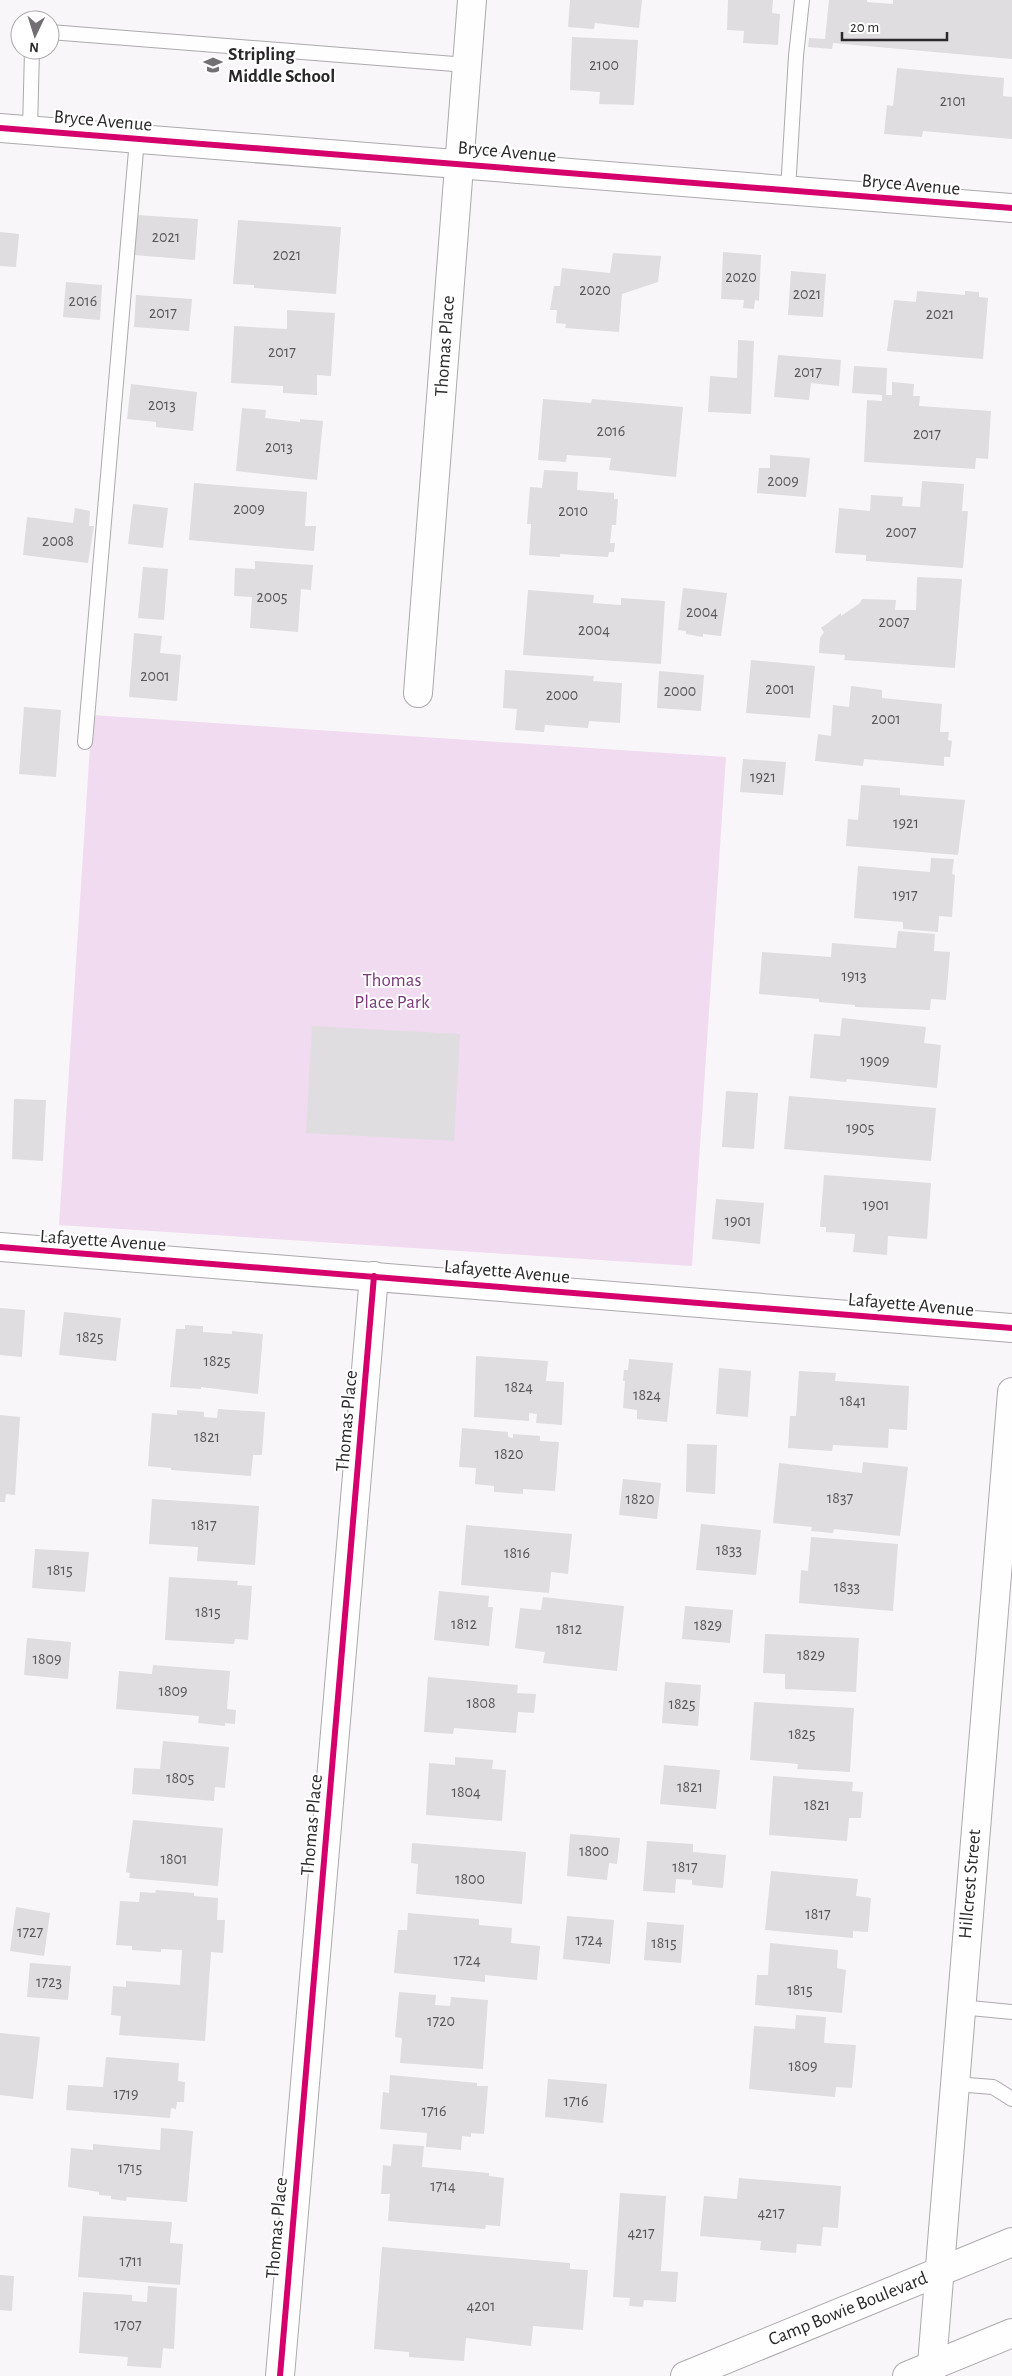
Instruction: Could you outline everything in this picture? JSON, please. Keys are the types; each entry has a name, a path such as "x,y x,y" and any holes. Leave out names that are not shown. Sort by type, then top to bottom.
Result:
{"street":[{"name":"Thomas Place","path":"418,693 472,0"},
{"name":"Bryce Avenue","path":"0,128 1012,208"},
{"name":"Lafayette Avenue","path":"0,1247 1012,1328"},
{"name":"Thomas Place","path":"280,2376 374,1276"},
{"name":"Hillcrest Street","path":"932,2371 960,2008 1012,1392"},
{"name":"Camp Bowie Boulevard","path":"685,2376 1012,2242"},
{"path":"907,2376 932,2371 1012,2333"}],"lane":[{"path":"788,190 796,56 802,0"},
{"path":"60,33 468,65"},
{"path":"30,130 32,60"},
{"path":"85,742 137,139"},
{"path":"960,2008 1012,2012"},
{"path":"955,2084 993,2086 1012,2099"}],"green space":[{"name":"Thomas Place Park","path":"92,715 726,757 692,1266 59,1225"}],"building":[{"path":"570,0 642,0 639,28 595,23 594,29 568,27"},
{"path":"728,0 773,0 772,13 780,14 778,45 743,43 744,31 727,30"},
{"path":"829,0 867,0 867,2 893,4 893,0 1012,0 1012,59 833,43 832,49 808,47 809,38 825,39"},
{"path":"572,37 638,40 634,105 599,104 600,92 570,90"},
{"path":"897,68 1004,78 1003,96 1012,97 1012,139 923,131 922,137 884,134 887,105 893,106"},
{"path":"137,215 198,219 195,260 134,255"},
{"path":"238,220 341,227 336,294 254,288 254,285 233,284"},
{"path":"0,232 19,234 16,267 0,266"},
{"path":"723,252 761,255 759,301 755,300 754,309 743,308 744,300 721,299"},
{"path":"613,253 661,256 658,282 622,294 619,332 565,328 566,324 556,323 557,310 550,310 554,286 560,286 562,268 610,273"},
{"path":"791,271 826,274 823,317 788,315"},
{"path":"66,282 102,285 100,320 63,317"},
{"path":"917,291 965,295 965,291 979,292 979,297 988,298 983,359 887,351 894,300 916,302"},
{"path":"136,295 192,299 189,331 134,327"},
{"path":"287,310 335,313 331,376 317,375 317,395 283,393 283,386 231,383 234,326 287,329"},
{"path":"738,340 754,341 751,414 708,412 710,376 737,378"},
{"path":"778,355 841,360 839,386 811,383 809,400 774,397"},
{"path":"854,366 887,368 886,395 892,395 892,382 914,384 913,396 920,396 919,406 991,411 988,459 976,458 975,469 864,462 867,400 882,401 882,395 852,393"},
{"path":"131,384 197,392 193,431 156,427 156,422 127,419"},
{"path":"543,399 591,403 592,399 683,407 676,477 609,470 611,458 567,455 566,462 538,460"},
{"path":"242,408 266,410 265,418 300,422 300,419 323,421 317,480 236,471"},
{"path":"770,455 810,458 806,497 757,493 759,468 770,468"},
{"path":"544,470 578,472 577,490 614,493 614,499 618,499 616,525 612,525 610,543 615,543 614,552 609,552 608,557 560,554 560,557 529,555 531,524 527,524 530,487 542,488"},
{"path":"922,481 964,484 962,511 968,511 963,568 866,561 866,555 835,553 839,508 870,511 871,495 903,497 902,506 920,507"},
{"path":"194,483 307,492 305,526 316,526 314,551 189,540"},
{"path":"133,504 168,508 163,548 128,544"},
{"path":"75,508 90,511 89,526 94,526 88,563 23,555 27,517 73,523"},
{"path":"255,561 313,565 311,590 301,589 298,632 250,628 252,597 234,596 235,568 255,569"},
{"path":"143,567 168,569 164,620 138,618"},
{"path":"917,577 962,579 955,668 844,660 845,655 819,653 820,638 824,632 821,628 841,613 841,616 860,603 862,599 896,600 895,610 916,610"},
{"path":"683,588 727,593 721,636 703,634 703,637 686,634 686,631 678,630"},
{"path":"528,590 594,595 593,603 621,605 621,598 665,601 661,664 523,655"},
{"path":"134,633 162,636 160,653 181,655 177,701 129,697"},
{"path":"751,660 815,666 810,718 746,713"},
{"path":"505,670 594,676 593,681 622,683 620,723 589,721 588,728 545,725 544,732 515,730 517,709 503,708"},
{"path":"659,671 704,675 701,711 657,708"},
{"path":"851,686 882,690 882,698 942,704 940,732 949,732 948,740 952,741 950,757 944,757 944,766 864,759 863,766 815,761 818,734 831,736 833,705 849,707"},
{"path":"24,707 61,710 56,777 19,774"},
{"path":"743,759 786,762 783,795 740,792"},
{"path":"861,785 900,788 900,795 965,800 958,855 846,846 848,819 858,820"},
{"path":"931,858 954,859 952,874 955,875 952,917 939,916 938,932 903,929 903,922 854,918 858,866 930,872"},
{"path":"898,931 935,934 934,951 950,952 946,1000 931,999 930,1010 855,1007 855,1005 819,1002 819,999 759,994 762,952 831,957 832,943 896,948"},
{"path":"842,1018 926,1027 924,1043 941,1045 937,1088 847,1079 846,1082 810,1078 814,1034 840,1036"},
{"path":"312,1026 460,1034 454,1141 306,1133"},
{"path":"726,1091 758,1093 754,1149 722,1147"},
{"path":"789,1096 936,1108 931,1161 784,1149"},
{"path":"14,1099 46,1100 43,1161 12,1159"},
{"path":"824,1175 931,1183 927,1239 888,1236 887,1255 853,1252 855,1234 826,1232 826,1227 820,1227"},
{"path":"716,1199 764,1203 760,1244 712,1239"},
{"path":"0,1308 25,1310 22,1357 0,1355"},
{"path":"64,1312 121,1318 116,1361 59,1355"},
{"path":"185,1325 203,1326 203,1332 232,1334 232,1331 263,1334 258,1394 201,1387 201,1389 170,1387 176,1329 185,1329"},
{"path":"476,1356 548,1361 546,1381 564,1382 562,1425 536,1423 537,1414 529,1413 529,1421 474,1417"},
{"path":"629,1359 673,1363 667,1422 637,1419 637,1410 623,1408 624,1370 628,1370"},
{"path":"719,1368 751,1371 748,1417 716,1414"},
{"path":"799,1371 836,1373 835,1381 909,1386 907,1430 889,1429 888,1448 833,1445 832,1451 788,1448 790,1416 796,1416"},
{"path":"218,1409 265,1412 262,1455 253,1455 251,1476 171,1470 171,1468 148,1466 152,1413 177,1415 177,1410 204,1412 204,1417 217,1418"},
{"path":"0,1415 20,1417 15,1495 6,1494 5,1502 0,1502"},
{"path":"462,1428 508,1432 508,1437 513,1438 513,1434 540,1436 540,1441 559,1442 555,1491 523,1489 523,1494 494,1492 494,1486 475,1484 476,1468 459,1467"},
{"path":"687,1444 717,1445 715,1494 686,1492"},
{"path":"863,1462 908,1467 900,1536 834,1529 833,1533 811,1531 812,1527 773,1523 779,1463 862,1473"},
{"path":"623,1479 661,1483 657,1519 619,1515"},
{"path":"152,1499 259,1506 255,1565 197,1561 198,1547 149,1544"},
{"path":"701,1524 761,1530 756,1575 696,1570"},
{"path":"466,1525 572,1534 568,1574 551,1572 549,1593 461,1585"},
{"path":"811,1537 898,1544 893,1611 799,1603 801,1570 808,1571"},
{"path":"35,1549 89,1552 85,1592 32,1588"},
{"path":"169,1577 238,1581 237,1585 252,1586 248,1640 235,1639 234,1644 165,1640"},
{"path":"439,1591 489,1596 488,1607 493,1607 489,1646 434,1640"},
{"path":"543,1597 624,1606 617,1671 543,1663 545,1652 515,1648 520,1608 541,1610"},
{"path":"685,1606 733,1610 730,1643 682,1639"},
{"path":"765,1634 859,1638 856,1692 785,1689 785,1674 763,1673"},
{"path":"27,1638 71,1642 68,1679 24,1675"},
{"path":"153,1665 230,1671 227,1709 236,1710 235,1724 225,1723 225,1726 198,1723 199,1716 116,1709 119,1671 152,1674"},
{"path":"428,1677 518,1685 517,1693 536,1694 534,1713 518,1712 516,1733 454,1728 453,1734 424,1732"},
{"path":"665,1682 701,1685 698,1726 662,1723"},
{"path":"754,1702 854,1708 850,1772 797,1769 798,1764 750,1760"},
{"path":"163,1741 229,1747 225,1788 215,1787 214,1801 132,1794 134,1768 160,1769"},
{"path":"455,1757 493,1760 492,1769 506,1770 502,1821 426,1815 429,1763 455,1765"},
{"path":"664,1765 720,1770 716,1809 660,1804"},
{"path":"773,1776 853,1782 852,1791 863,1792 861,1818 849,1818 847,1841 769,1835"},
{"path":"133,1820 223,1828 218,1886 129,1878 130,1873 126,1872"},
{"path":"570,1834 620,1838 617,1864 609,1863 607,1880 567,1876"},
{"path":"647,1841 693,1844 693,1852 726,1855 723,1888 692,1885 692,1880 676,1879 675,1893 643,1891"},
{"path":"412,1843 526,1852 522,1904 416,1894 418,1864 411,1863"},
{"path":"771,1871 858,1879 856,1896 871,1898 868,1932 853,1931 853,1938 765,1930"},
{"path":"156,1890 194,1893 194,1896 218,1898 217,1920 225,1920 223,1953 211,1952 205,2041 119,2035 121,2016 111,2015 113,1986 126,1987 126,1981 180,1985 182,1950 161,1949 161,1952 132,1950 132,1946 116,1945 120,1901 139,1902 140,1892 155,1893"},
{"path":"16,1907 50,1913 44,1956 10,1951"},
{"path":"408,1913 479,1919 479,1925 512,1928 511,1943 540,1946 537,1980 485,1975 485,1982 394,1973 398,1930 407,1930"},
{"path":"567,1916 614,1920 610,1964 563,1959"},
{"path":"647,1922 684,1925 681,1963 644,1960"},
{"path":"770,1943 838,1950 837,1968 846,1970 842,2013 755,2005 757,1975 768,1975"},
{"path":"30,1963 71,1966 68,2000 27,1997"},
{"path":"399,1992 436,1995 435,2005 450,2006 451,1997 488,2000 483,2069 400,2063 402,2038 395,2037"},
{"path":"796,2015 826,2017 824,2043 856,2045 852,2088 836,2087 835,2097 749,2089 754,2026 795,2029"},
{"path":"0,2033 40,2037 33,2099 0,2095"},
{"path":"106,2057 179,2063 178,2081 185,2082 184,2102 177,2102 176,2109 171,2108 170,2118 66,2110 68,2085 103,2087"},
{"path":"390,2075 477,2083 477,2086 488,2086 484,2134 471,2133 471,2137 462,2136 461,2150 426,2147 427,2133 380,2129 383,2092 389,2093"},
{"path":"548,2079 607,2084 603,2123 545,2117"},
{"path":"161,2128 193,2131 187,2202 127,2197 126,2201 111,2199 111,2196 99,2195 99,2192 68,2187 71,2148 93,2150 93,2144 160,2150"},
{"path":"393,2144 424,2146 422,2167 489,2173 489,2176 504,2178 500,2226 486,2225 485,2229 388,2221 390,2194 381,2194 383,2165 391,2166"},
{"path":"739,2178 841,2186 838,2228 823,2227 821,2246 797,2244 796,2253 760,2250 761,2241 700,2236 704,2196 737,2199"},
{"path":"620,2193 666,2196 661,2271 678,2272 676,2302 644,2300 643,2307 629,2306 630,2298 613,2297"},
{"path":"83,2216 172,2222 170,2243 183,2244 180,2285 78,2277"},
{"path":"382,2247 570,2263 570,2269 588,2270 583,2330 533,2326 531,2346 466,2338 464,2361 409,2357 409,2352 374,2349"},
{"path":"0,2275 14,2276 12,2311 0,2310"},
{"path":"148,2286 177,2288 174,2349 163,2348 161,2368 127,2366 128,2357 79,2353 83,2292 132,2295 132,2301 147,2302"}],"cycle path":[{"path":"0,128 1012,208"},
{"path":"0,1247 1012,1328"},
{"path":"280,2376 374,1276"}],"place":[{"name":"Stripling Middle School","path":"213,65"}]}
